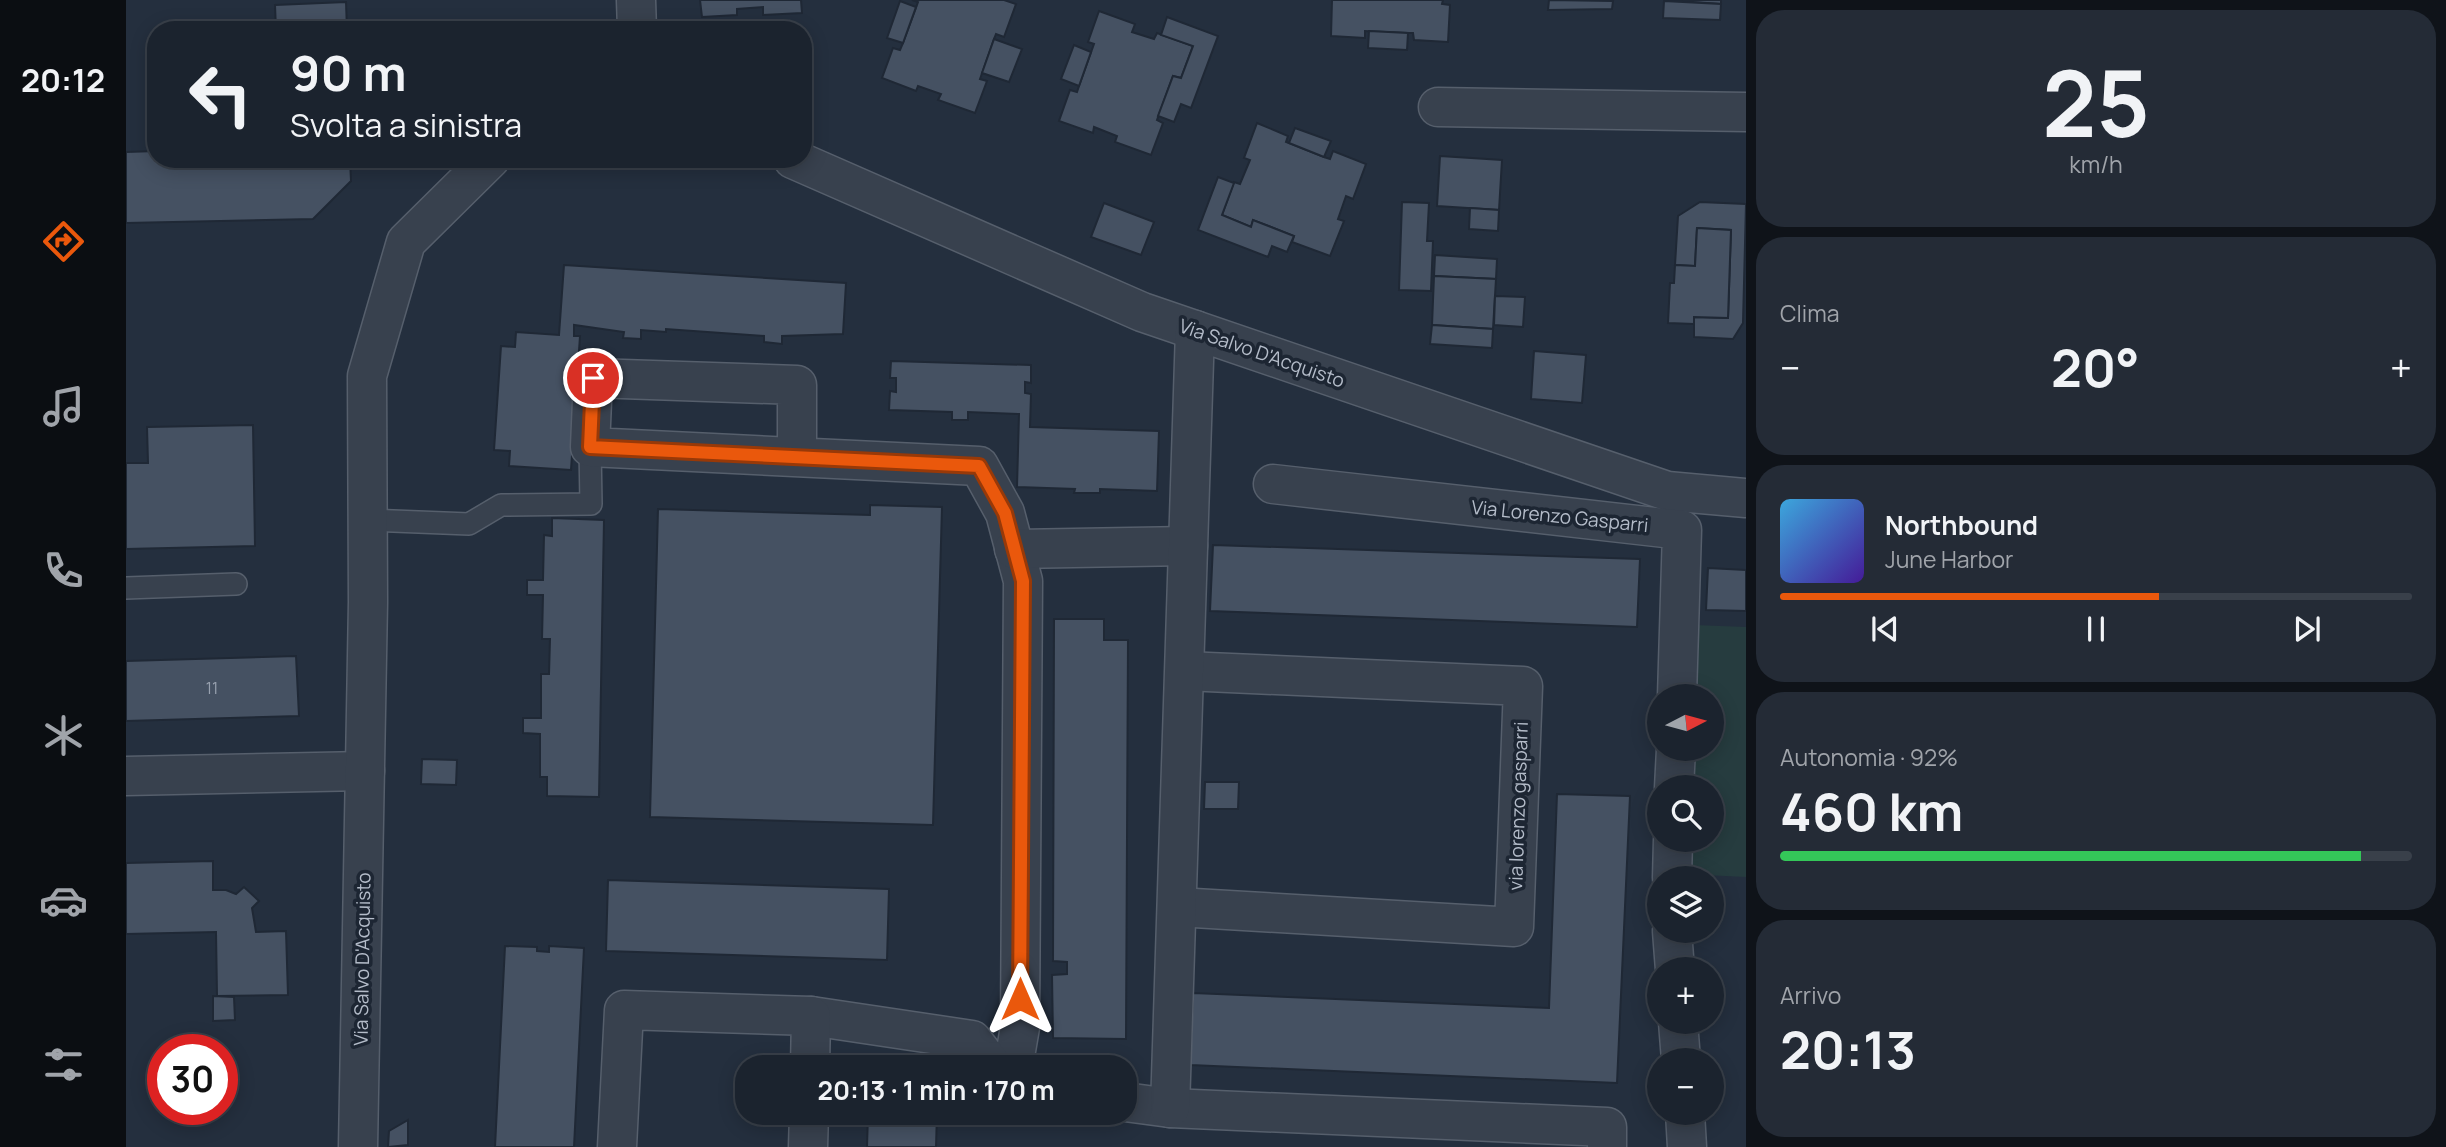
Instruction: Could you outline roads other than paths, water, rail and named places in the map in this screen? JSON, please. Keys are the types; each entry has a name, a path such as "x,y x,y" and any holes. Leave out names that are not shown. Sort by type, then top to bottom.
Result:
{"street":[{"path":"636,0 637,21"},
{"path":"1438,107 1746,112"},
{"name":"Via Salvo D'Acquisto","path":"812,167 1142,312 1667,491 1746,498"},
{"name":"Via Salvo D'Acquisto","path":"358,1147 365,771 368,376 406,242 481,168"},
{"path":"1170,1108 1195,330"},
{"path":"797,456 797,386 593,378 590,447 979,466 1005,513 1023,581 1020,1027 1015,1055"},
{"name":"Via Lorenzo Gasparri","path":"1273,484 1682,530 1677,684"},
{"path":"1014,549 1188,546"},
{"name":"via lorenzo gasparri","path":"1177,908 1514,927 1522,700 1522,686 1185,671"},
{"path":"126,776 365,771"},
{"path":"617,1147 624,1010 811,1016 972,1040 984,1055"},
{"path":"810,1055 811,1016"},
{"path":"1137,1104 1170,1108 1607,1127 1606,1147"},
{"path":"808,1125 808,1147"},
{"path":"1686,1125 1687,1147"}],"lane":[{"path":"368,520 469,524 501,505 591,505 590,447"},
{"path":"126,588 236,584"}]}
